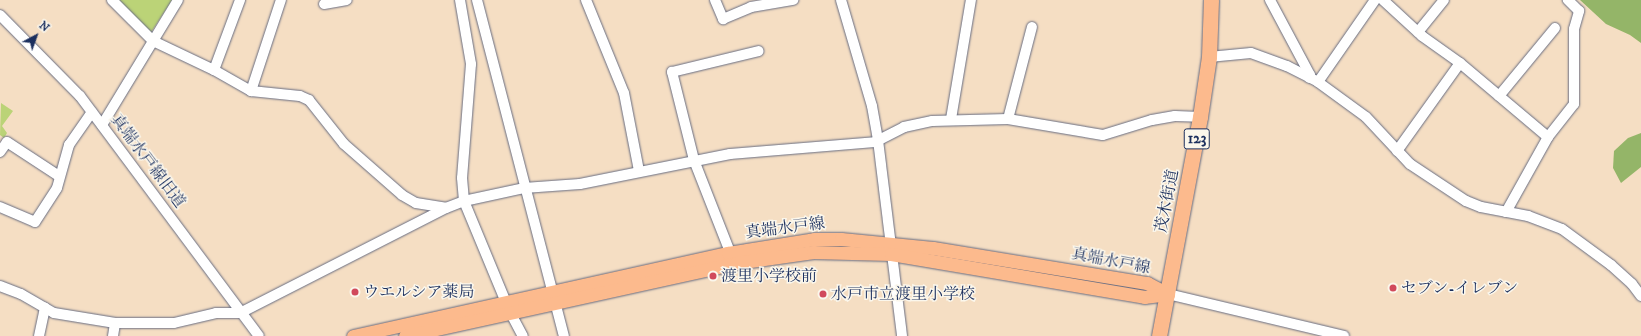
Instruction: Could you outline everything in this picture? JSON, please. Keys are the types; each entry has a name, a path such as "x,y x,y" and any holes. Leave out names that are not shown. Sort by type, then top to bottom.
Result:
{"highway":[{"name":"茂木街道","path":"1159,336 1200,116 1209,57 1211,0"}],"main road":[{"name":"真端水戸線","path":"554,298 730,252 814,239 891,248 1144,297 1168,294"},
{"name":"真端水戸線","path":"353,336 783,255 891,248"},
{"name":"真端水戸線","path":"405,336 509,307"}],"street":[{"path":"112,0 153,41 214,70 251,91 300,96 309,100 344,144 402,195 416,203 446,208"},
{"path":"102,125 178,0"},
{"path":"214,70 240,0"},
{"path":"251,91 281,0"},
{"path":"324,4 347,0"},
{"path":"460,0 471,64 462,178 464,201 509,307 523,336"},
{"path":"477,0 524,188 564,336"},
{"path":"586,0 624,93 639,172"},
{"path":"715,0 723,19 755,3 793,0"},
{"path":"842,0 872,106 878,140 902,336"},
{"path":"951,119 971,0"},
{"path":"1270,0 1313,80"},
{"path":"1313,80 1375,0"},
{"path":"1383,0 1418,32 1460,63 1548,137"},
{"path":"1418,32 1444,0"},
{"path":"1506,212 1548,137 1574,104 1574,29 1579,11 1568,0"},
{"name":"真端水戸線旧道","path":"0,15 80,96 171,216 240,313 259,336"},
{"path":"1008,119 1032,27"},
{"path":"1499,96 1555,28"},
{"path":"730,252 694,160 672,72 759,51"},
{"path":"1209,57 1251,53 1287,66 1313,80 1366,117 1410,164 1466,201 1549,222 1562,229 1611,265 1632,284 1641,296"},
{"path":"1397,151 1460,63"},
{"path":"0,207 35,222 56,188 58,176 69,145 92,112"},
{"path":"0,286 21,294 54,313 115,322 174,323 216,314 240,313 446,208 464,201 524,188 580,184 730,154 846,145 878,140 904,126 951,119 1008,119 1103,135 1152,120 1175,116 1200,116"},
{"path":"0,152 7,142 58,176"},
{"path":"1168,294 1344,336"},
{"path":"39,336 45,308"},
{"path":"113,336 115,322"}],"green space":[{"path":"116,0 172,0 150,34"},
{"path":"1580,0 1641,0 1641,43 1630,35 1606,24"},
{"path":"1,103 13,111 2,126 7,133 4,138 0,135"},
{"path":"1641,133 1641,167 1621,183 1613,168 1614,151 1628,138"}],"place":[{"name":"渡里小学校前","path":"713,276"},
{"name":"セブン-イレブン","path":"1393,288"},
{"name":"ウエルシア薬局","path":"355,292"},
{"name":"水戸市立渡里小学校","path":"823,294"}]}
